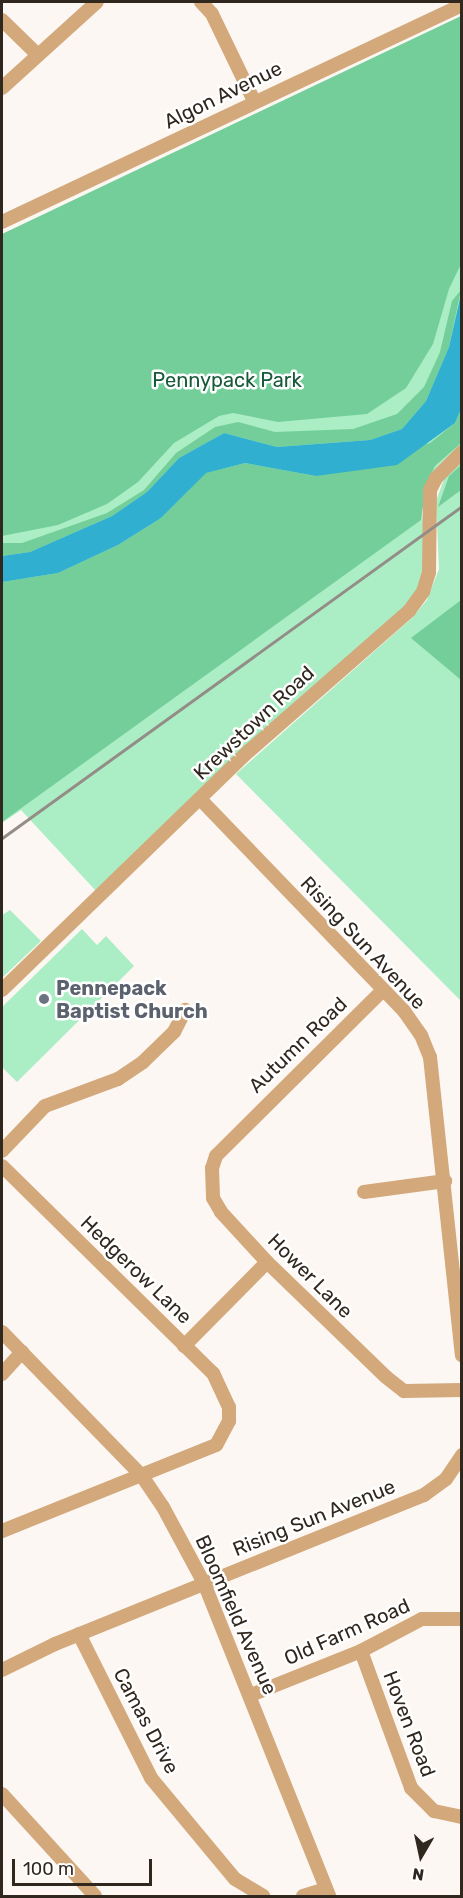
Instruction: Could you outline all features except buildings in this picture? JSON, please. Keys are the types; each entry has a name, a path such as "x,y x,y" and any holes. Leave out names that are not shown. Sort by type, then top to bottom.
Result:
{"street":[{"path":"2,88 97,2"},
{"path":"201,2 212,14 254,101"},
{"name":"Algon Avenue","path":"2,222 254,101 462,5"},
{"path":"2,20 37,54"},
{"name":"Krewstown Road","path":"2,990 201,800 249,751 409,611 423,592 429,572 430,490 436,478 462,452"},
{"name":"Rising Sun Avenue","path":"201,800 382,992 404,1011 430,1057 462,1355"},
{"name":"Autumn Road","path":"241,1127 382,992"},
{"path":"2,1151 45,1106 118,1079 143,1062 174,1032 184,1010"},
{"name":"Hower Lane","path":"241,1127 216,1156 212,1168 213,1198 221,1212 267,1262 404,1390 462,1390"},
{"name":"Hedgerow Lane","path":"2,1166 213,1373 224,1391 229,1411 224,1434 216,1445 142,1476"},
{"path":"364,1192 445,1181"},
{"path":"184,1346 267,1262"},
{"name":"Bloomfield Avenue","path":"2,1332 142,1476 204,1583 251,1695 327,1893"},
{"path":"2,1374 22,1352"},
{"name":"Rising Sun Avenue","path":"2,1670 79,1634 424,1495 446,1479 462,1455"},
{"path":"2,1531 142,1476"},
{"name":"Old Farm Road","path":"251,1695 361,1650 422,1619 462,1619"},
{"name":"Camas Drive","path":"79,1634 151,1778 235,1879 263,1896"},
{"name":"Hoven Road","path":"361,1650 411,1788 434,1811 462,1817"},
{"path":"2,1794 95,1896"},
{"path":"303,1896 327,1893"}],"green space":[{"path":"461,16 461,264 449,289 433,344 406,388 367,414 278,422 233,413 219,416 174,443 138,482 107,504 58,525 2,536 2,234"},
{"name":"Pennypack Park","path":"461,17 461,444 438,466 425,491 422,511 426,555 419,589 402,610 259,734 97,892 21,810 2,823 2,238"},
{"path":"461,290 449,347 426,401 402,429 370,440 277,447 224,433 179,458 147,492 112,516 30,552 2,556 2,543 22,543 107,513 144,490 176,453 215,427 238,422 275,432 353,429 397,414 424,387 440,352 452,301"},
{"path":"461,409 461,443 435,466 426,485 421,520 2,822 2,582 58,573 118,545 161,518 205,473 245,463 316,476 430,443 455,423"},
{"path":"461,461 461,1001 236,774 412,618 427,600 439,569 436,501 444,479"},
{"path":"461,465 461,490 438,507 449,476"},
{"path":"461,600 461,680 411,638"},
{"path":"10,910 41,941 2,978 2,915"},
{"path":"82,929 97,945 106,936 134,966 17,1082 2,1067 2,1007"}],"water":[{"path":"461,294 461,409 455,423 397,465 316,476 245,463 206,473 161,518 118,545 58,573 2,582 2,556 30,552 112,516 147,492 179,458 224,433 277,447 370,440 402,429 426,401 449,347"}],"railway":[{"path":"2,838 462,506"}],"place":[{"name":"Pennepack Baptist Church","path":"44,999"}]}
